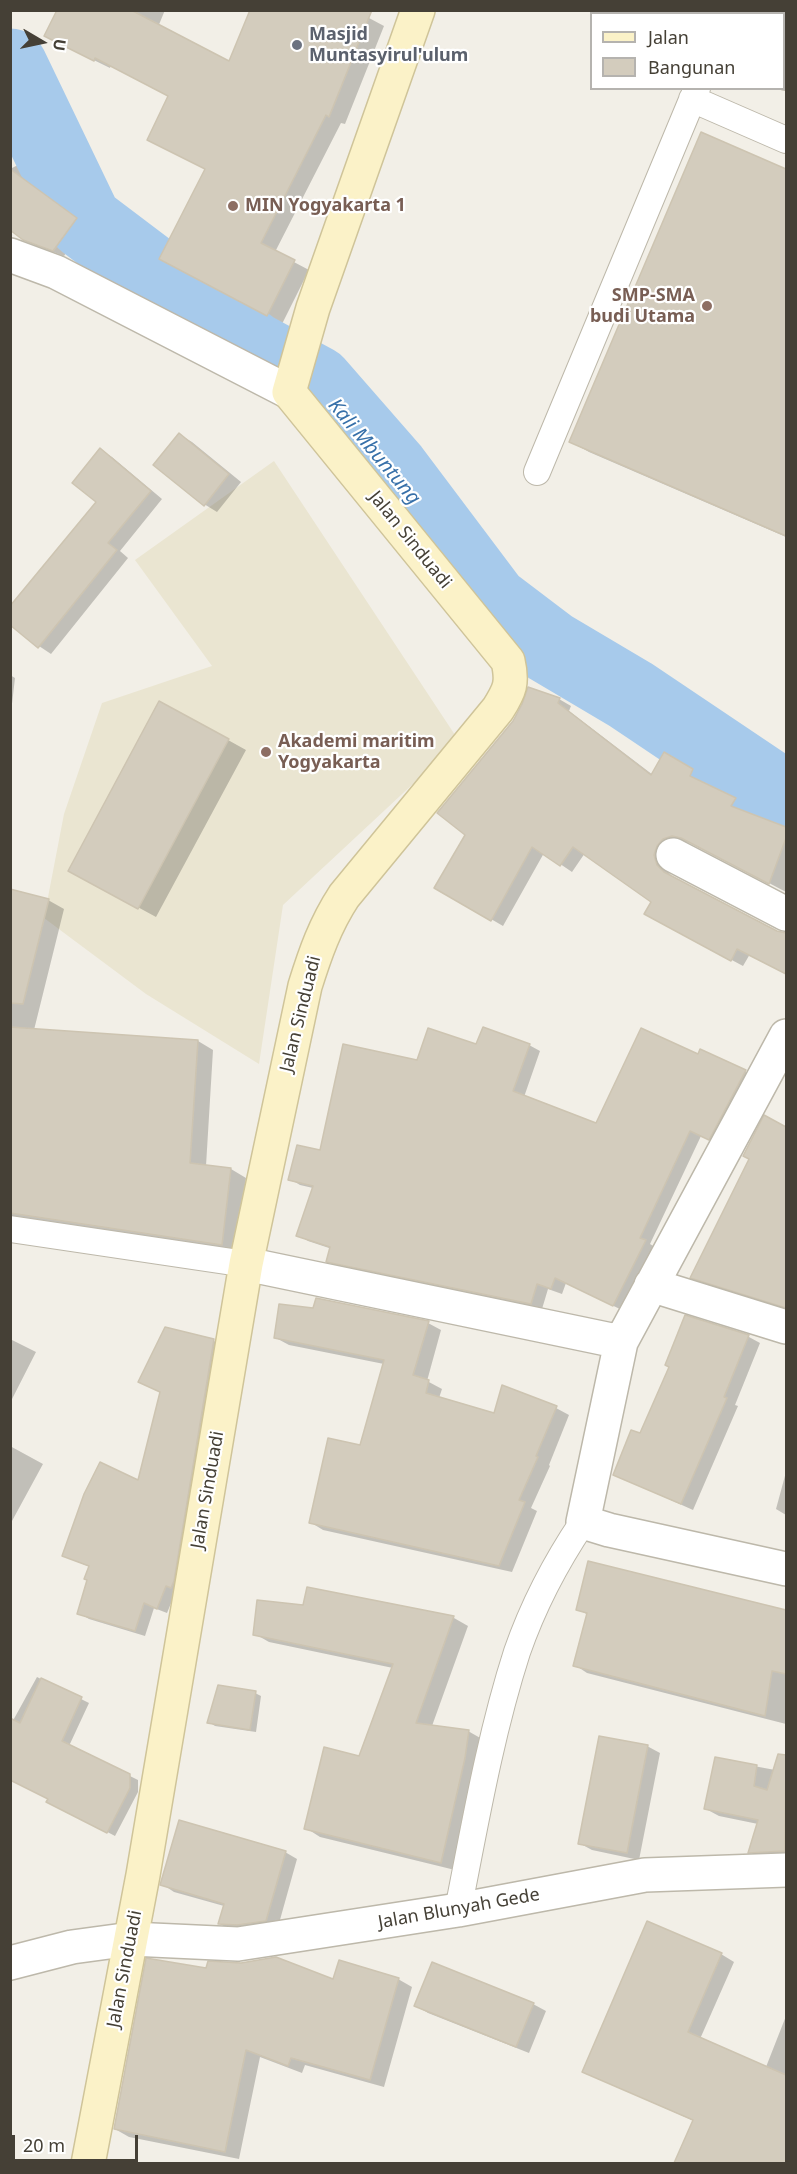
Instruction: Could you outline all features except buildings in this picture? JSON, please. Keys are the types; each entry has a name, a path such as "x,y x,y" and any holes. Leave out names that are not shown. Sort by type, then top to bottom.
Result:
{"street":[{"path":"10,255 56,272 291,384 313,308 418,10"},
{"name":"Jalan Sinduadi","path":"88,2163 131,1939 246,1264 305,987 315,953 330,918 352,887 498,709 508,693 512,677 508,661 291,384"},
{"path":"673,855 786,914"},
{"path":"786,1036 621,1342 583,1522 609,1530 786,1569"},
{"path":"246,1264 621,1342"},
{"path":"651,1285 786,1327"},
{"name":"Jalan Blunyah Gede","path":"10,1963 72,1947 131,1939 238,1944 458,1910 645,1875 786,1870"}],"lane":[{"path":"537,472 695,94 786,140"},
{"path":"10,1229 246,1264"},
{"path":"458,1910 492,1739 518,1651 560,1556 583,1522"}],"shaded area":[{"path":"643,11 786,11 786,72 785,12"},
{"name":"Akademi maritim Yogyakarta","path":"274,461 459,741 283,905 259,1064 146,994 44,918 64,814 102,703 212,666 135,560"}],"waterway":[{"name":"Kali Mbuntung","path":"10,66 85,222 253,349 316,383 392,470 492,603 550,647 631,695 786,799"}],"place":[{"name":"Masjid Muntasyirul'ulum","path":"297,45"},
{"name":"MIN Yogyakarta 1","path":"233,206"},
{"name":"SMP-SMA budi Utama","path":"707,306"},
{"name":"Akademi maritim Yogyakarta","path":"266,752"}]}
